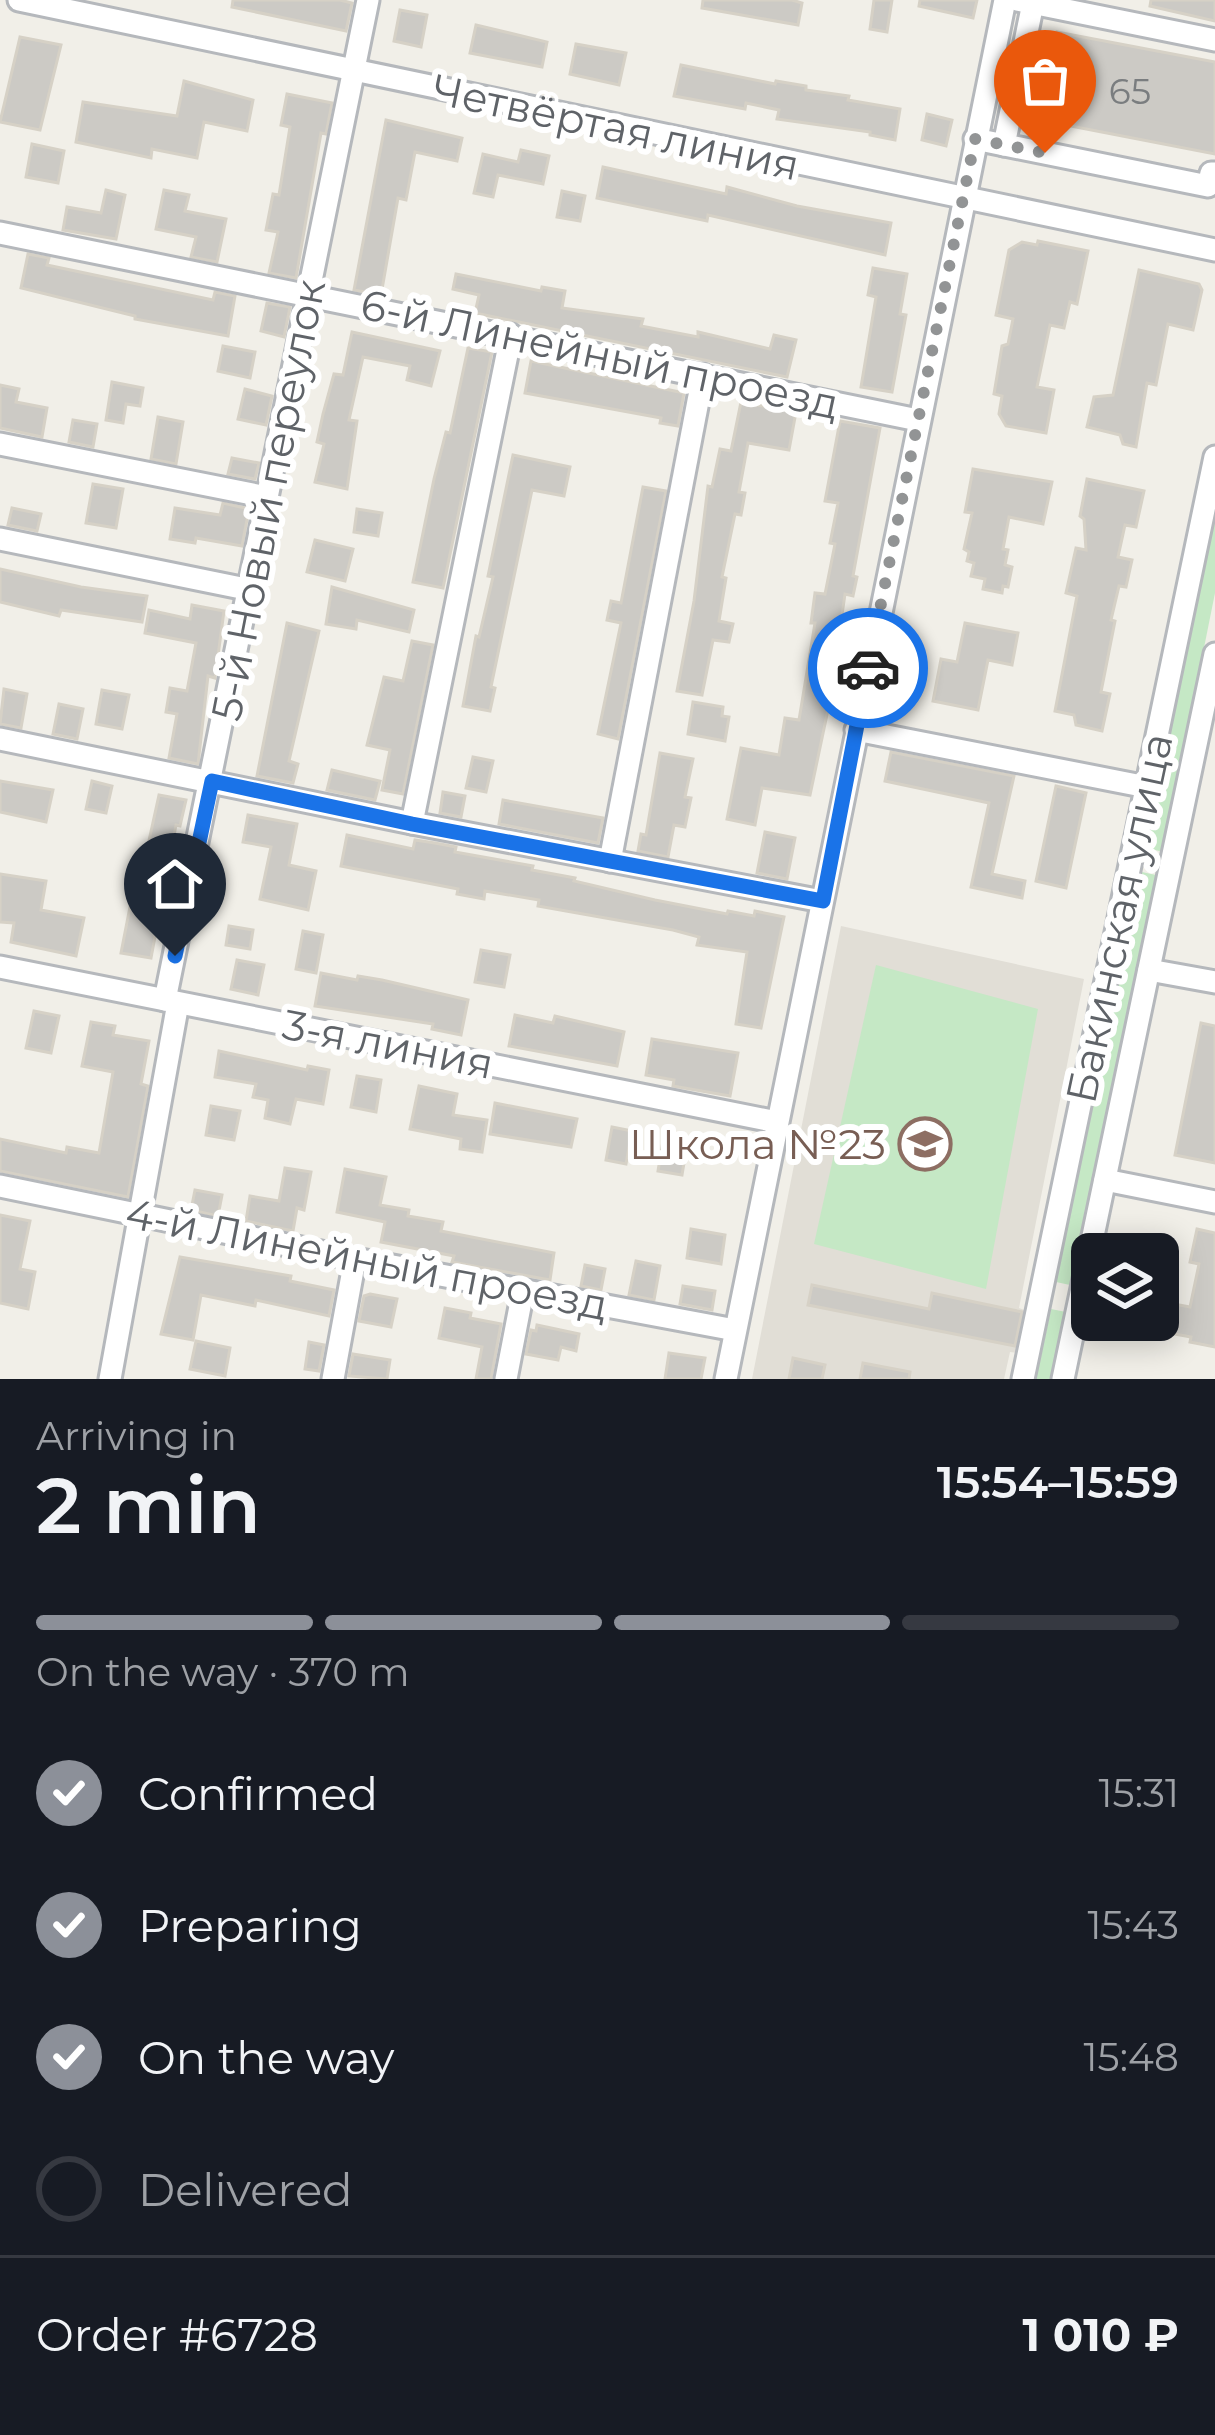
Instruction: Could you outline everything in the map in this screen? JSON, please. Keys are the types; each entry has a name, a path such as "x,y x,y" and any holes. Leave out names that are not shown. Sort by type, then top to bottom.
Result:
{"street":[{"name":"Четвёртая линия","path":"19,0 1215,250"},
{"name":"5-й Новый переулок","path":"110,1379 142,1216 172,1001 212,781 368,0"},
{"path":"725,1379 1005,0"},
{"path":"1004,145 1025,2 1215,40"},
{"path":"975,139 1208,186 1210,172 1215,173"},
{"name":"6-й Линейный проезд","path":"0,233 918,420"},
{"path":"412,824 511,335"},
{"path":"610,861 703,375"},
{"path":"0,444 267,497"},
{"name":"Бакинская улица","path":"1023,1379 1215,457"},
{"path":"0,539 251,590"},
{"name":"Бакинская улица","path":"1094,1233 1215,654"},
{"path":"856,730 1147,787"},
{"path":"0,739 412,824 823,901"},
{"path":"1192,766 1215,770"},
{"path":"1133,855 1172,863"},
{"name":"3-я линия","path":"0,967 777,1122"},
{"path":"1149,970 1215,982"},
{"path":"1105,1180 1215,1202"},
{"name":"4-й Линейный проезд","path":"0,1186 735,1330"},
{"path":"333,1379 356,1259"},
{"path":"1041,1289 1071,1295"},
{"path":"506,1379 524,1291"},
{"name":"Бакинская улица","path":"1063,1379 1071,1340"}],"shaded area":[{"name":"Школа №23","path":"841,926 1084,979 1019,1308 1027,1311 1018,1353 1010,1352 1004,1379 752,1379"}],"green space":[{"path":"1215,512 1215,593 1163,852 1147,848"},
{"path":"1142,872 1156,875 1081,1233 1071,1233 1070,1285 1056,1282"},
{"path":"876,965 1038,1009 986,1289 814,1244"},
{"path":"1051,1309 1066,1312 1053,1379 1036,1379"}],"building":[{"path":"233,0 352,3 346,31 232,7"},
{"path":"703,0 802,3 798,25 702,8"},
{"path":"874,0 892,0 887,32 870,29"},
{"path":"920,0 977,0 973,18 919,6"},
{"path":"1151,0 1215,0 1215,21 1150,6"},
{"path":"400,10 427,15 421,47 394,41"},
{"path":"476,25 547,42 542,67 470,53"},
{"path":"1057,32 1215,62 1215,154 1040,120"},
{"path":"20,37 61,45 40,130 0,122"},
{"path":"576,44 626,53 619,85 570,74"},
{"path":"681,65 806,86 806,90 900,109 895,140 777,119 779,110 746,103 745,109 674,96"},
{"path":"184,81 253,100 247,131 204,122 197,158 152,149 151,158 76,142 83,102 177,116"},
{"path":"287,94 332,103 326,134 321,133 296,278 269,273 278,232 266,230 273,194 279,195 290,127 281,125"},
{"path":"927,114 952,120 946,146 922,140"},
{"path":"386,120 462,138 457,161 415,152 406,200 398,198 381,295 354,290"},
{"path":"32,144 64,151 58,183 26,177"},
{"path":"521,150 549,156 543,184 498,175 493,197 474,193 483,154 518,162"},
{"path":"603,167 726,194 727,187 891,223 885,255 708,215 707,221 597,198"},
{"path":"106,190 125,195 116,239 63,230 67,207 101,213"},
{"path":"164,190 189,195 185,211 226,219 217,262 191,257 196,237 156,229"},
{"path":"562,191 585,196 580,221 557,217"},
{"path":"1038,241 1088,251 1077,304 1070,302 1064,328 1050,325 1037,387 1054,390 1046,433 1006,426 999,414 1002,396 994,394 1002,346 1008,344 1013,319 996,315 1009,250 1022,242 1037,245"},
{"path":"28,254 49,258 47,265 213,300 215,292 235,296 228,336 135,319 21,288"},
{"path":"873,268 907,274 900,314 906,315 892,392 861,387 876,297 868,295"},
{"path":"1139,270 1199,284 1202,290 1193,330 1168,324 1156,385 1147,383 1136,447 1123,444 1120,435 1087,427 1094,397 1113,395"},
{"path":"456,274 541,291 542,287 565,291 562,308 643,319 641,326 698,337 698,332 770,349 774,335 796,340 787,377 475,313 479,295 453,289"},
{"path":"267,303 290,307 284,337 261,331"},
{"path":"352,332 440,351 431,386 407,380 410,366 363,357 349,420 357,421 347,489 315,482 324,444 317,442 323,414 334,374 343,375"},
{"path":"223,346 255,352 250,378 218,371"},
{"path":"468,348 492,352 443,588 413,582"},
{"path":"531,361 684,393 678,426 660,423 661,418 525,393"},
{"path":"112,382 143,388 140,406 126,404 123,423 106,420"},
{"path":"0,385 19,389 16,402 47,408 42,437 0,428"},
{"path":"245,389 272,396 266,425 238,419"},
{"path":"741,402 796,412 789,450 748,443 739,492 745,493 741,515 735,514 722,577 726,578 719,621 733,624 729,642 713,640 702,695 677,691 708,486 712,487 720,449 731,451"},
{"path":"158,417 183,422 176,464 151,459"},
{"path":"73,420 97,424 93,447 69,442"},
{"path":"840,421 880,428 853,576 857,577 853,596 845,594 810,795 762,788 755,825 727,819 741,748 779,755 785,718 799,720 815,623 811,623 815,593 825,594 835,544 830,543 838,503 825,501"},
{"path":"513,455 570,467 564,496 532,490 490,711 463,706 493,577 488,576"},
{"path":"232,458 259,463 255,479 228,474"},
{"path":"973,469 1052,482 1043,524 1009,517 1003,549 1008,550 1005,565 1012,567 1002,593 983,589 985,579 971,576 974,563 967,561 969,552 964,549 972,513 965,512"},
{"path":"1087,479 1144,491 1136,527 1125,525 1118,557 1132,560 1126,587 1119,586 1111,620 1115,621 1101,692 1110,694 1102,731 1076,725 1074,715 1055,711 1077,596 1066,593 1076,548 1086,550 1080,516"},
{"path":"93,484 123,489 116,528 86,523"},
{"path":"643,487 666,491 618,739 598,734 621,623 607,620 611,601 621,603"},
{"path":"223,503 249,509 242,546 170,539 175,508 220,515"},
{"path":"12,508 41,514 37,531 8,525"},
{"path":"357,509 382,513 378,536 354,532"},
{"path":"315,540 353,549 345,581 307,572"},
{"path":"0,569 147,596 142,622 61,610 59,616 0,602"},
{"path":"332,587 414,610 409,632 357,620 356,629 326,624"},
{"path":"192,605 224,611 215,678 208,676 198,764 169,758 177,714 166,712 170,688 187,691 196,643 145,633 149,610 190,619"},
{"path":"287,623 319,631 289,761 298,764 293,783 257,776"},
{"path":"965,623 1018,633 1012,665 988,660 978,710 933,701 941,659 957,662"},
{"path":"412,641 433,645 403,794 382,790 390,750 367,745 384,677 403,681"},
{"path":"4,689 27,694 21,728 0,724"},
{"path":"102,690 129,695 122,729 96,724"},
{"path":"693,702 723,707 722,716 729,717 725,741 688,734"},
{"path":"59,704 83,709 77,739 53,734"},
{"path":"891,752 1014,776 992,874 1025,881 1022,898 971,887 989,803 885,781"},
{"path":"660,753 693,759 685,827 674,825 668,857 638,851 641,834 646,835"},
{"path":"473,757 493,761 486,792 466,788"},
{"path":"332,770 380,781 375,800 327,790"},
{"path":"0,781 53,790 46,822 0,812"},
{"path":"92,781 112,786 106,813 86,809"},
{"path":"1056,786 1086,793 1066,888 1036,881"},
{"path":"443,792 465,796 461,817 440,813"},
{"path":"159,795 186,800 180,826 176,825 151,958 121,953"},
{"path":"503,800 603,818 598,843 499,824"},
{"path":"248,815 297,824 289,865 316,871 308,910 260,899 271,847 243,842"},
{"path":"765,832 795,838 787,879 757,873"},
{"path":"347,835 413,849 415,840 435,843 456,847 455,852 533,866 532,870 655,900 727,914 754,916 755,911 784,917 761,1028 736,1024 747,952 697,945 699,937 673,930 538,906 539,900 485,891 484,899 457,894 458,889 341,866"},
{"path":"0,874 46,881 41,910 84,918 76,956 11,942 14,923 0,922"},
{"path":"229,926 253,930 250,949 226,945"},
{"path":"303,931 323,935 316,973 296,969"},
{"path":"481,950 510,955 504,987 475,982"},
{"path":"237,960 264,965 258,995 231,989"},
{"path":"321,973 382,980 468,1000 461,1035 432,1029 433,1024 315,1006"},
{"path":"34,1011 59,1016 51,1053 26,1048"},
{"path":"515,1015 553,1023 555,1016 624,1032 617,1066 509,1046"},
{"path":"91,1022 115,1026 113,1035 149,1041 141,1084 148,1086 128,1197 0,1171 0,1139 66,1153 67,1147 99,1153 113,1072 82,1066"},
{"path":"1201,1023 1215,1026 1215,1163 1175,1155"},
{"path":"652,1039 738,1053 730,1096 673,1086 674,1080 646,1075"},
{"path":"219,1051 307,1070 308,1066 329,1070 323,1104 296,1099 290,1124 265,1118 268,1100 253,1097 256,1084 215,1077"},
{"path":"357,1076 381,1080 376,1112 351,1107"},
{"path":"419,1086 457,1094 453,1115 487,1120 482,1152 460,1149 461,1139 410,1129"},
{"path":"495,1103 577,1119 571,1147 490,1134"},
{"path":"211,1106 240,1111 234,1140 206,1135"},
{"path":"612,1127 632,1131 626,1164 606,1160"},
{"path":"664,1135 688,1139 682,1175 658,1171"},
{"path":"285,1168 311,1172 304,1210 297,1208 293,1231 246,1221 250,1196 279,1201"},
{"path":"345,1169 386,1177 380,1205 443,1222 441,1231 554,1253 550,1280 452,1262 454,1256 381,1242 385,1222 337,1212"},
{"path":"195,1190 222,1195 218,1216 191,1210"},
{"path":"0,1215 30,1221 20,1269 35,1272 28,1309 0,1303"},
{"path":"691,1229 725,1235 721,1264 687,1258"},
{"path":"1197,1229 1215,1233 1215,1347 1179,1335 1179,1305 1190,1307 1199,1264 1190,1262"},
{"path":"180,1257 291,1276 290,1281 334,1290 329,1316 256,1300 255,1306 201,1295 193,1340 161,1334"},
{"path":"636,1261 660,1266 654,1300 629,1295"},
{"path":"585,1265 605,1269 601,1290 581,1286"},
{"path":"812,1285 929,1309 932,1293 1022,1312 1015,1346 808,1305"},
{"path":"683,1286 715,1291 712,1310 680,1304"},
{"path":"364,1296 397,1299 391,1327 359,1321"},
{"path":"445,1308 501,1324 491,1379 476,1379 482,1347 439,1338"},
{"path":"537,1325 579,1334 576,1351 561,1347 558,1360 526,1354 531,1330 536,1331"},
{"path":"196,1341 230,1348 225,1376 190,1369"},
{"path":"309,1342 324,1345 319,1371 305,1369"},
{"path":"669,1353 705,1358 701,1379 665,1379"},
{"path":"353,1354 390,1360 387,1379 349,1376"},
{"path":"793,1358 825,1365 822,1379 789,1379"},
{"path":"863,1363 910,1372 909,1379 860,1379"}],"way so far":[{"path":"868,668 975,139 1045,153"}],"place":[{"name":"Школа №23","path":"925,1144"}],"route":[{"path":"175,956 212,781 412,824 823,901 868,668"}]}
